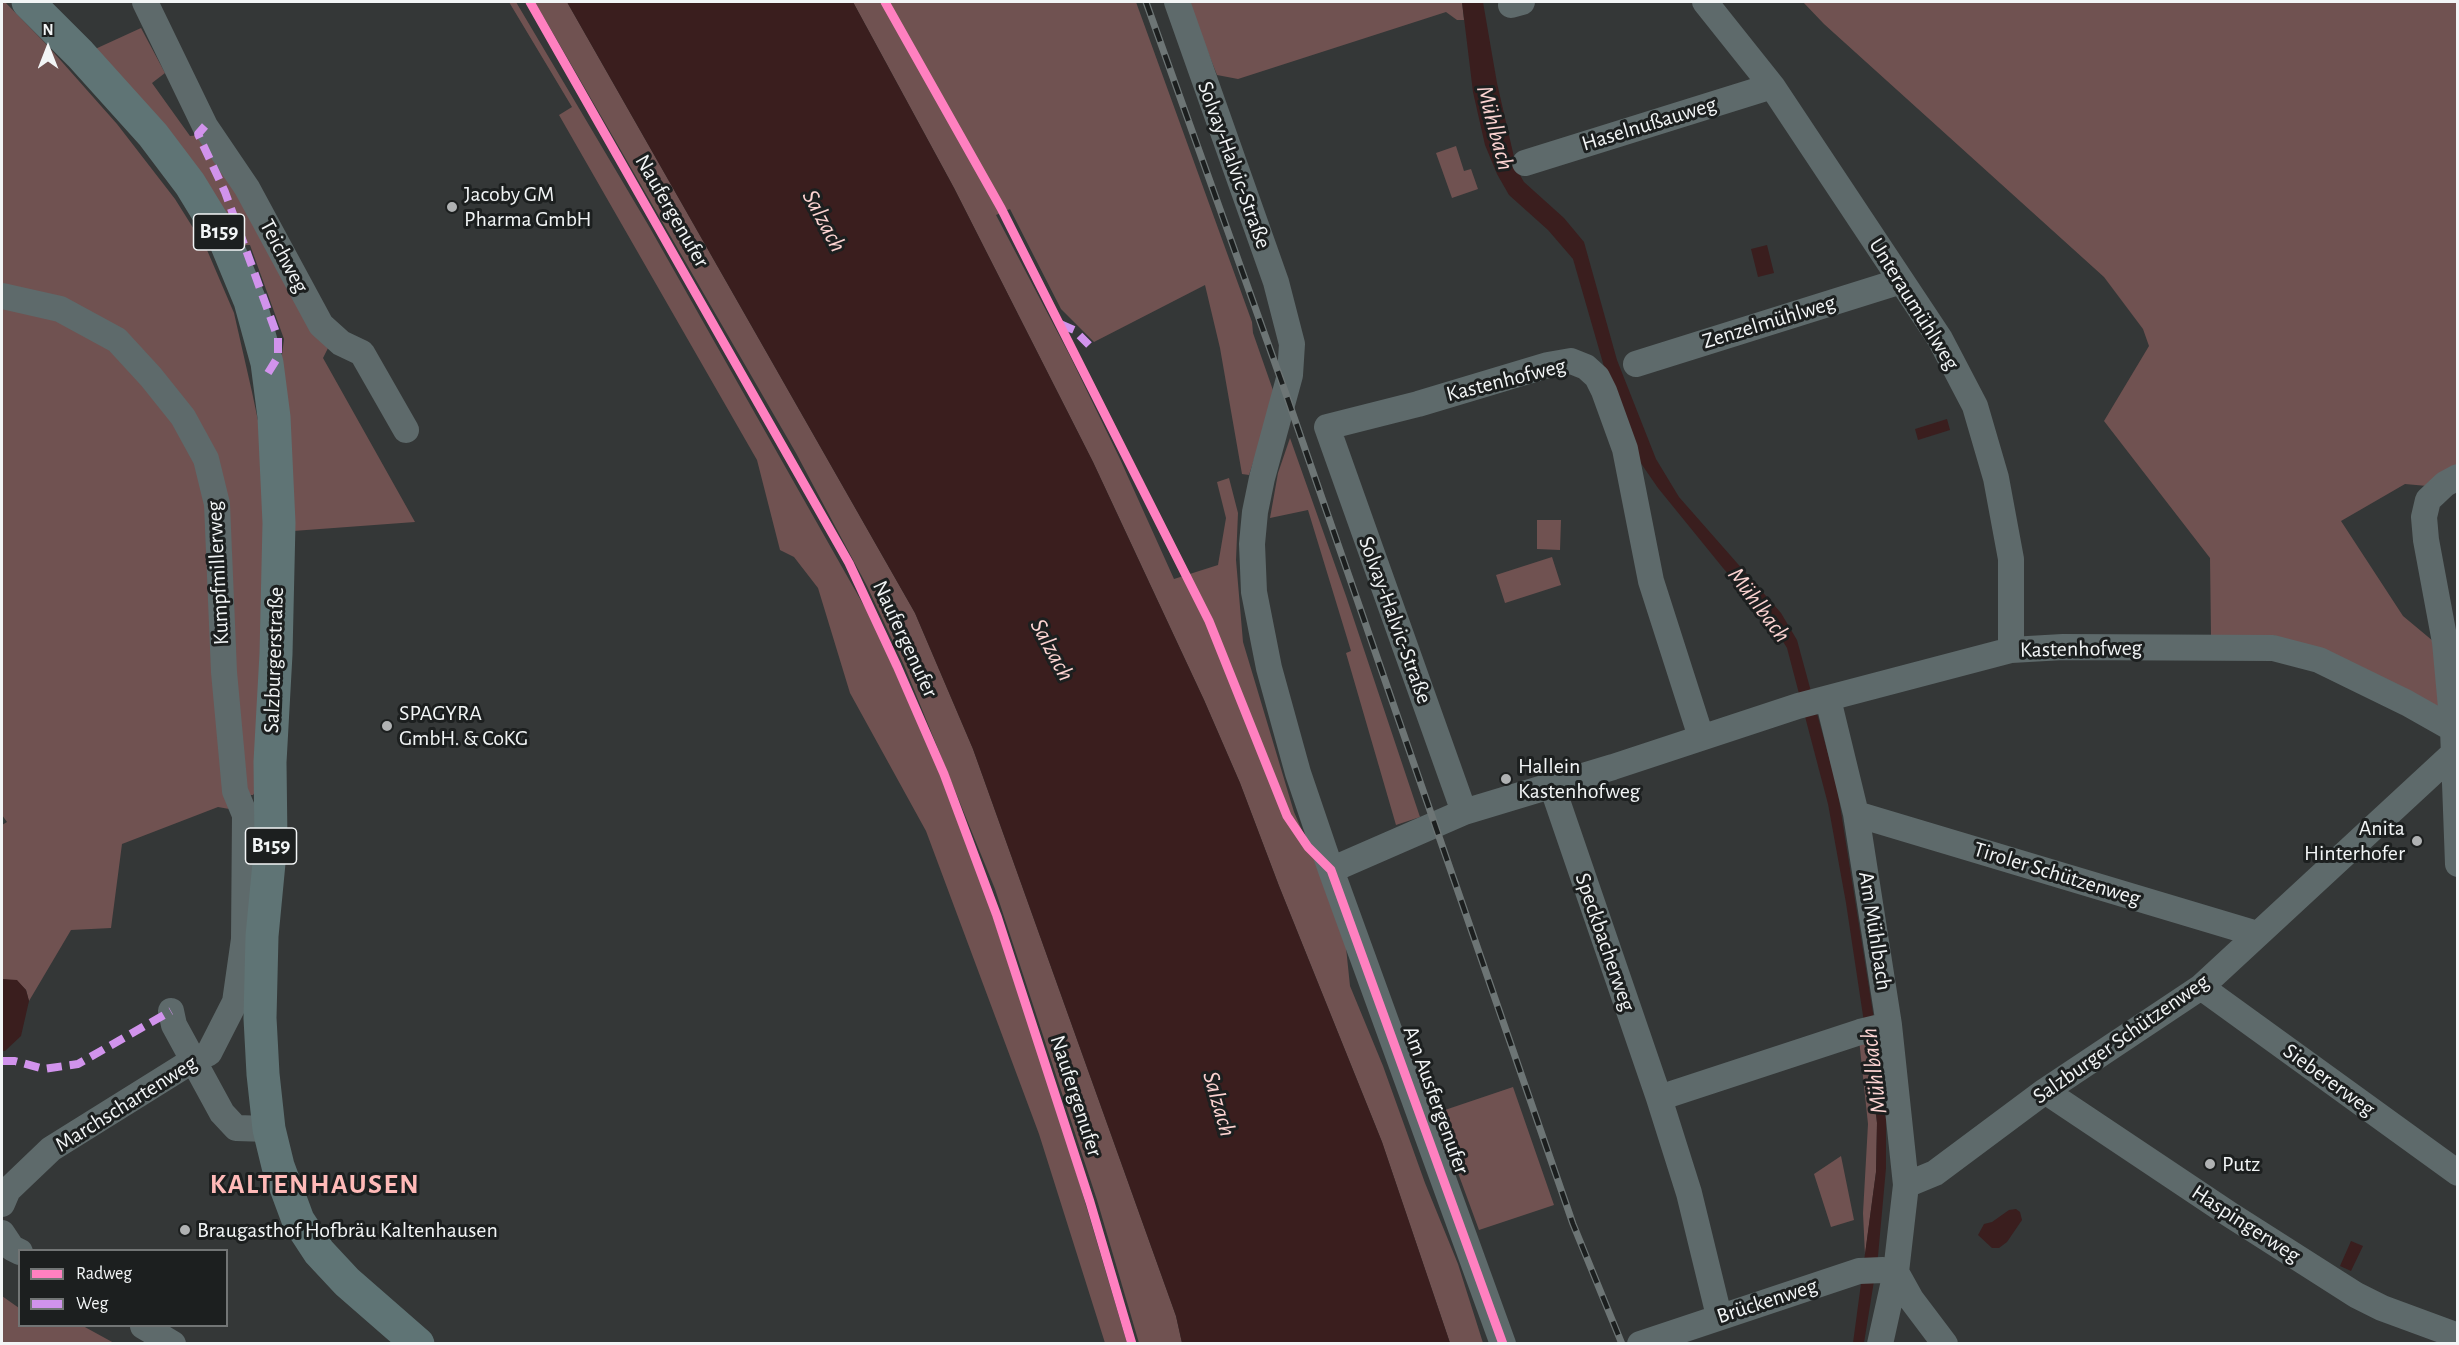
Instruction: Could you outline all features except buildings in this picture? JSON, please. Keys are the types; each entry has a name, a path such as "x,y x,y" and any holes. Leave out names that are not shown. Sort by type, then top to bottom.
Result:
{"main road":[{"name":"Salzburgerstraße","path":"28,2 80,54 153,135 190,184 226,243 250,301 267,363 274,417 279,523 276,654 270,762 271,842 262,936 260,1018 262,1074 269,1129 278,1166 298,1220 319,1252 347,1282 418,1344"}],"street":[{"name":"Teichweg","path":"145,2 205,126 247,188 321,325 341,343 362,353 406,430"},
{"name":"Solvay-Halvic-Straße","path":"1177,2 1276,282 1292,344 1292,365"},
{"name":"Unteraumühlweg","path":"1705,2 1772,86 1940,339 1975,406 1996,478 2011,559 2012,650"},
{"name":"Haselnußauweg","path":"1526,163 1772,86"},
{"name":"Zenzelmühlweg","path":"1636,364 1901,281"},
{"name":"Kumpfmillerweg","path":"2,296 60,309 117,340 183,417 206,459 217,504 224,672 235,791 245,815 271,842"},
{"name":"Kastenhofweg","path":"1327,427 1418,404 1548,365 1571,361 1586,367 1597,377 1604,391 1625,449 1651,580 1701,737"},
{"name":"Am Ausfergenufer","path":"1292,365 1255,512 1252,544 1254,592 1269,668 1292,752 1331,870 1503,1344"},
{"name":"Solvay-Halvic-Straße","path":"1327,427 1464,812"},
{"path":"2457,477 2445,484 2428,500 2424,517 2426,540 2445,642 2454,741 2457,864"},
{"name":"Kastenhofweg","path":"1331,870 1464,812 1814,702 2012,650 2063,647 2273,648 2319,660 2407,703 2454,741"},
{"name":"Am Mühlbach","path":"1814,702 1856,814 1876,1028 1906,1185 1879,1271 1880,1344"},
{"name":"Salzburger Schützenweg","path":"1906,1185 1935,1173 2045,1091 2201,987 2454,741"},
{"name":"Speckbacherweg","path":"1552,786 1659,1098 1689,1193 1719,1316"},
{"name":"Tiroler Schützenweg","path":"1856,814 2257,934"},
{"name":"Marchschartenweg","path":"2,1204 8,1190 51,1149 192,1061 209,1053 236,1002 244,939 245,815"},
{"name":"Siebererweg","path":"2201,987 2457,1173"},
{"path":"171,1011 174,1025 222,1113 236,1128 269,1129"},
{"path":"1659,1098 1876,1028"},
{"name":"Haspingerweg","path":"2045,1091 2229,1214 2356,1295 2382,1308 2457,1336"},
{"path":"2,1233 12,1248 18,1251"},
{"path":"1879,1271 1911,1299 1945,1344"},
{"name":"Brückenweg","path":"1640,1344 1719,1316 1879,1271"},
{"path":"144,1327 173,1344"}],"shaded area":[{"path":"2,2 5,2 47,45 117,124 175,199 207,250 234,313 252,392 261,435 265,515 257,789 253,795 248,795 240,783 228,641 227,589 232,584 231,545 225,541 222,506 213,460 186,407 157,371 120,332 68,301 68,320 113,348 148,381 177,417 200,461 211,504 217,637 228,787 235,810 218,807 122,844 111,928 71,930 29,1001 26,990 17,981 2,979 2,825 7,822 2,815"},
{"path":"509,2 516,2 650,228 872,620 936,764 989,905 1068,1145 1127,1343 1105,1343 1039,1134 926,831 850,693 818,588 794,557 780,550 757,460 559,115 572,107"},
{"path":"535,2 567,2 915,613 973,749 1176,1316 1182,1343 1139,1343 1097,1200 995,889 904,665 867,586 796,453"},
{"path":"853,2 1136,2 1252,322 1253,333 1275,396 1249,475 1242,474 1220,348 1205,285 1094,342 1061,309 1010,209 996,215 1070,356 1174,579 1218,565 1226,518 1217,482 1229,478 1238,513 1236,560 1243,642 1294,812 1344,928 1350,986 1458,1264 1483,1343 1450,1343 1382,1142 1240,783 1204,700 1093,462 954,188"},
{"path":"1188,2 1462,2 1464,20 1457,20 1446,12 1238,79 1217,75"},
{"path":"1803,2 2457,2 2457,470 2427,486 2405,484 2341,521 2403,616 2439,646 2446,710 2311,647 2272,635 2211,635 2210,558 2104,421 2149,346 2143,329 2104,277 1824,24"},
{"path":"141,28 165,73 152,83 190,136 201,135 219,161 328,348 323,358 415,522 293,531 281,363 284,339 250,245 243,245 93,50"},
{"path":"1456,146 1464,171 1471,169 1478,189 1452,198 1436,153"},
{"path":"1290,438 1420,817 1396,825 1346,653 1351,651 1308,510 1270,518 1278,473"},
{"path":"1537,520 1561,520 1560,550 1537,549"},
{"path":"1552,557 1561,585 1505,603 1496,575"},
{"path":"1866,1038 1877,1123 1876,1172 1865,1255 1863,1213 1868,1124 1859,1039"},
{"path":"1513,1087 1554,1205 1479,1230 1436,1113"},
{"path":"1841,1156 1854,1220 1831,1227 1814,1174"},
{"path":"2,1296 18,1307 18,1327 85,1327 114,1343 2,1343"}],"water":[{"name":"Salzach","path":"567,2 853,2 954,188 1093,462 1204,700 1240,783 1382,1142 1450,1343 1182,1343 1176,1316 973,749 915,613"},
{"name":"Mühlbach","path":"1462,2 1483,2 1497,83 1517,170 1524,182 1564,218 1584,242 1617,360 1656,459 1679,497 1781,613 1797,640 1837,787 1877,1038 1886,1120 1886,1168 1878,1256 1864,1343 1853,1343 1876,1172 1877,1123 1873,1082 1846,903 1828,804 1787,648 1771,622 1723,568 1658,488 1638,459 1605,370 1573,259 1548,230 1509,195 1485,145 1473,92"},
{"path":"1767,245 1774,273 1758,277 1751,249"},
{"path":"1947,419 1950,430 1918,440 1915,429"},
{"path":"2,979 17,980 26,990 29,1001 21,1036 5,1051 2,1051"},
{"path":"2016,1209 2020,1212 2022,1220 2007,1242 1999,1248 1992,1248 1978,1235 1984,1224 1992,1222 2009,1210"},
{"path":"2351,1241 2363,1246 2351,1271 2340,1266"}],"railway":[{"path":"1146,2 1286,394 1573,1224 1622,1344"}],"marked path":[{"path":"205,126 198,134 225,192 278,338 278,357 268,373"},
{"path":"1060,324 1074,330 1089,345"},
{"path":"2,1061 15,1061 44,1069 78,1064 171,1011"}],"cycle path":[{"name":"Naufergenufer","path":"530,2 849,563 897,666 944,774 997,916 1090,1202 1132,1344"},
{"path":"885,2 1001,208 1209,621 1287,816 1308,847 1331,870 1503,1344"}],"place":[{"name":"Jacoby GM Pharma GmbH","path":"452,207"},
{"name":"SPAGYRA GmbH. & CoKG","path":"387,726"},
{"name":"Hallein Kastenhofweg","path":"1506,779"},
{"name":"Anita Hinterhofer","path":"2417,841"},
{"name":"Putz","path":"2210,1164"},
{"name":"Braugasthof Hofbräu Kaltenhausen","path":"185,1230"}],"district":[{"name":"KALTENHAUSEN","path":"315,1185"}]}
